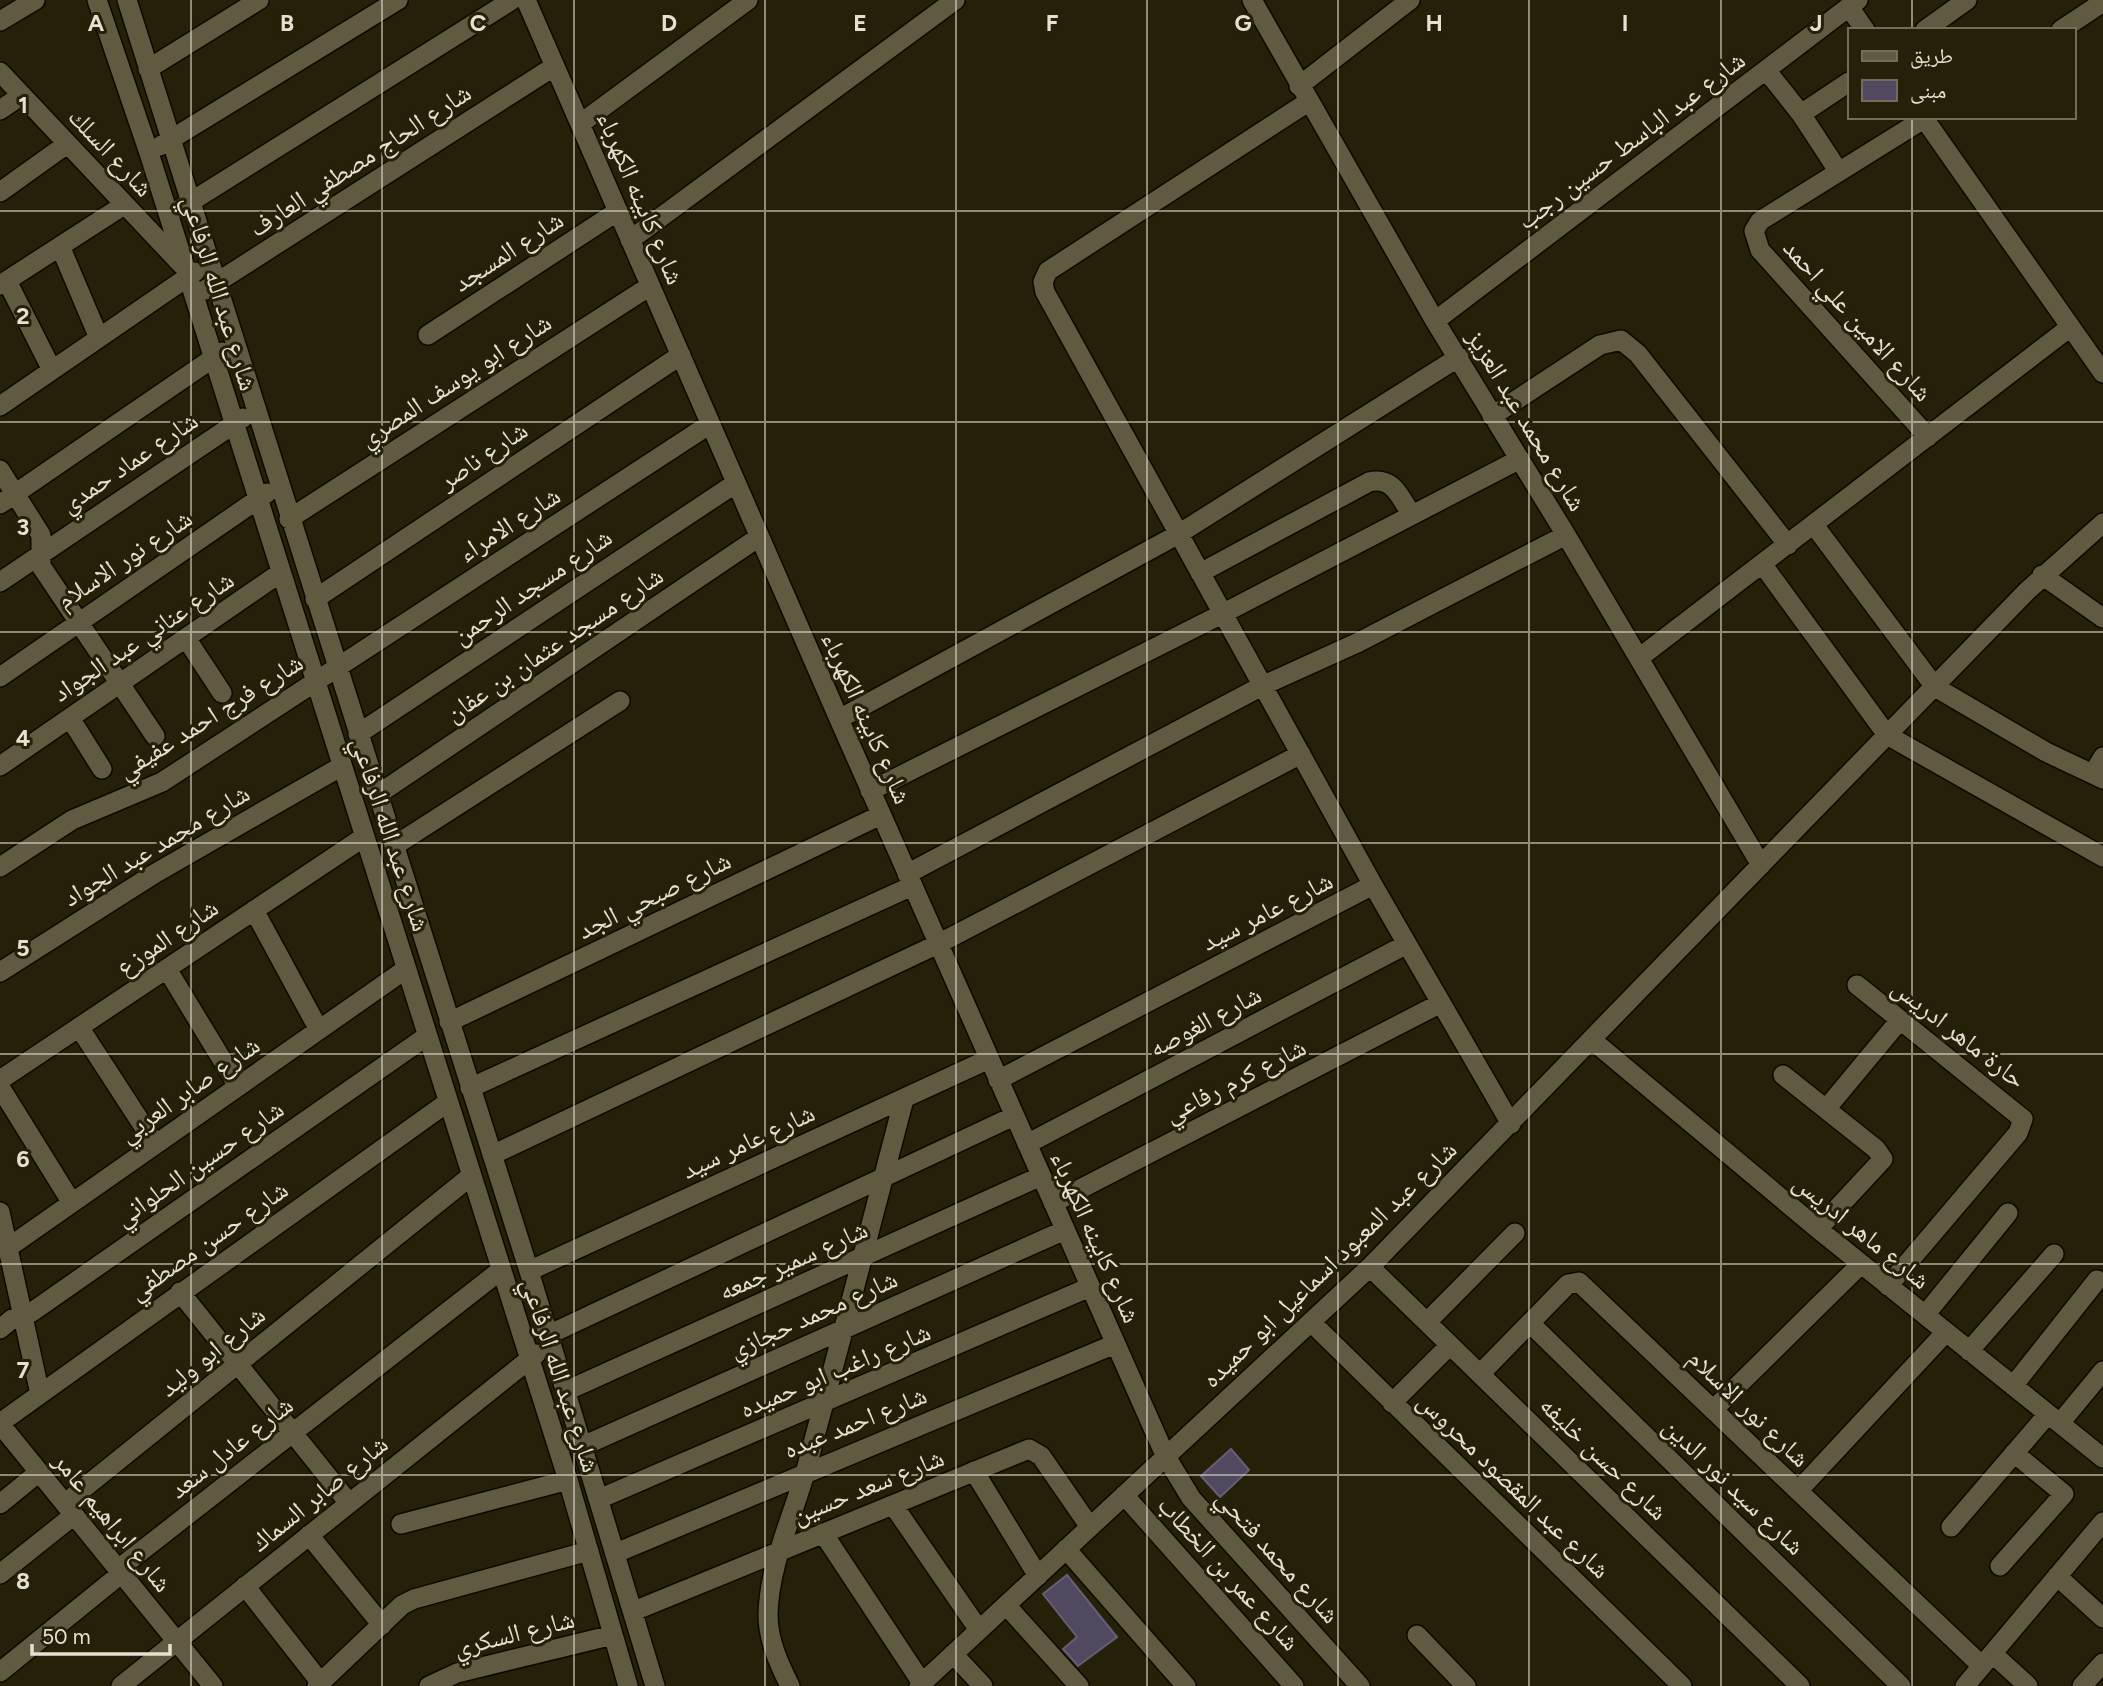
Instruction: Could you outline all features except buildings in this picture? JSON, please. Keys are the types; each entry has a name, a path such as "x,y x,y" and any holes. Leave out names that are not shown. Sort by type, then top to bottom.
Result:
{"street":[{"path":"0,21 35,0"},
{"name":"شارع عبد الله الرفاعي","path":"97,0 149,153 568,1480 628,1686"},
{"path":"148,69 259,0"},
{"path":"149,153 398,0"},
{"path":"168,215 512,0"},
{"name":"شارع كابينه الكهرباء","path":"526,0 870,791 1165,1455"},
{"path":"580,124 748,0"},
{"path":"631,240 955,0"},
{"name":"شارع محمد عبد العزيز","path":"1252,0 1303,94 1435,321 1566,535 1761,865"},
{"path":"1410,0 1303,94 1060,262 1048,271 1043,282 1051,304 1177,535 1373,885 1511,1124"},
{"path":"1928,28 1967,0"},
{"name":"شارع عبد الله الرفاعي","path":"129,1 254,411 566,1391 655,1686"},
{"path":"2064,28 2103,2"},
{"path":"1854,4 1864,28"},
{"name":"شارع عبد الباسط حسين رجب","path":"1435,321 1854,4"},
{"name":"شارع الحاج مصطفي العارف","path":"194,297 555,66"},
{"path":"1766,70 1801,114 1839,172"},
{"name":"شارع السلك","path":"0,72 186,272"},
{"path":"1801,114 1848,83"},
{"path":"0,110 22,95"},
{"name":"شارع الامين علي احمد","path":"1923,119 1760,221 1754,231 1755,240 1928,437"},
{"path":"1926,119 2069,328 2103,373"},
{"path":"0,192 67,144"},
{"path":"52,370 3,283 124,205"},
{"name":"شارع المسجد","path":"428,335 618,211"},
{"path":"60,246 99,338"},
{"path":"0,406 99,338 186,272 209,262"},
{"name":"شارع ابو يوسف المصري","path":"289,519 650,286"},
{"path":"1639,658 2069,328"},
{"path":"1492,416 1601,345 1621,340 1638,354 1788,545"},
{"path":"8,499 234,344"},
{"name":"شارع ناصر","path":"315,599 681,355"},
{"path":"839,719 1177,535 1459,358"},
{"name":"شارع عماد حمدي","path":"0,582 254,411"},
{"name":"شارع الامراء","path":"337,668 710,424"},
{"path":"870,791 1222,614 1520,459"},
{"path":"0,470 8,499 41,535 41,566 155,736"},
{"path":"1200,573 1369,482 1386,481 1394,486 1411,514"},
{"name":"شارع مسجد الرحمن","path":"358,734 736,483"},
{"name":"شارع نور الاسلام","path":"0,677 278,485"},
{"name":"شارع عبد المعبود اسماعيل ابو حميده","path":"920,1684 1370,1267 2042,575 2103,523"},
{"path":"1814,526 1935,687 2046,752 2100,770"},
{"path":"470,1088 910,880 1262,686 1359,642 1566,535"},
{"name":"شارع مسجد عثمان بن عفان","path":"377,795 759,537"},
{"path":"1763,565 1887,735 2103,857"},
{"name":"شارع عناني عبد الجواد","path":"0,766 280,573"},
{"path":"2042,575 2103,618"},
{"path":"187,638 222,692"},
{"name":"شارع فرج احمد عفيفي","path":"0,867 72,820 162,782 337,668"},
{"path":"394,846 620,701"},
{"path":"70,718 102,769"},
{"path":"492,1155 938,944 1301,754"},
{"name":"شارع محمد عبد الجواد","path":"0,972 154,874 342,766"},
{"name":"شارع صبحي الجد","path":"449,1022 881,816"},
{"name":"شارع الموزع","path":"0,1080 364,837"},
{"name":"شارع عامر سيد","path":"998,1080 1373,885"},
{"path":"254,910 320,1030"},
{"name":"شارع الغوصه","path":"1027,1144 1407,944"},
{"path":"167,968 239,1086"},
{"name":"شارع صابر العربي","path":"5,1248 406,969"},
{"name":"حارة ماهر ادريس","path":"1857,985 2019,1114 2023,1124 1888,1286"},
{"name":"شارع كرم رفاعي","path":"1053,1203 1441,1003"},
{"path":"1826,1109 1900,1020"},
{"path":"79,1027 155,1144"},
{"name":"شارع حسين الحلواني","path":"0,1329 32,1312 427,1036"},
{"name":"شارع ماهر ادريس","path":"1592,1040 1818,1229 2103,1458"},
{"name":"شارع عامر سيد","path":"528,1271 989,1059"},
{"path":"1783,1074 1876,1149 1883,1159 1818,1229"},
{"path":"0,1087 72,1203"},
{"path":"790,1686 770,1636 768,1615 779,1551 806,1471 904,1099"},
{"name":"شارع حسن مصطفي","path":"0,1424 180,1292 448,1102"},
{"name":"شارع صابر السماك","path":"121,1686 528,1360 549,1339 1014,1116"},
{"name":"شارع ابو وليد","path":"0,1574 72,1513 74,1496 471,1176"},
{"name":"شارع سمير جمعه","path":"566,1391 1041,1176"},
{"path":"0,1212 5,1248 40,1394"},
{"path":"1925,1315 2008,1213"},
{"name":"شارع محمد حجازي","path":"583,1447 1065,1230"},
{"path":"1427,1322 1515,1233"},
{"path":"1969,1351 2054,1254"},
{"path":"1713,1410 1861,1264"},
{"name":"شارع حسن خليفه","path":"1370,1267 1800,1686"},
{"name":"شارع عادل سعد","path":"0,1672 120,1572 124,1565 501,1270"},
{"path":"2013,1386 2097,1280"},
{"name":"شارع نور الاسلام","path":"1480,1374 1569,1284 1579,1282 1798,1491 1987,1660 2028,1686"},
{"name":"شارع راغب ابو حميده","path":"599,1499 823,1405 1090,1287"},
{"path":"180,1292 349,1503"},
{"name":"شارع عبد المقصود محروس","path":"1311,1322 1682,1686"},
{"name":"شارع سيد نور الدين","path":"1530,1323 1901,1686"},
{"path":"1798,1491 1946,1332"},
{"name":"شارع احمد عبده","path":"616,1553 806,1471 1115,1344"},
{"path":"1392,1403 1450,1345"},
{"path":"1951,1527 2014,1453 2103,1371"},
{"name":"شارع ابراهيم عامر","path":"0,1424 213,1686"},
{"name":"شارع سعد حسين","path":"634,1611 1022,1451 1036,1451 1090,1527"},
{"path":"2000,1566 2064,1494 2014,1453"},
{"name":"شارع محمد فتحي","path":"1165,1455 1191,1498 1360,1686"},
{"path":"975,1471 1038,1576"},
{"path":"0,1504 39,1472"},
{"path":"401,1524 568,1480"},
{"name":"شارع عمر بن الخطاب","path":"1124,1495 1294,1686"},
{"path":"893,1505 979,1630"},
{"path":"1965,1686 2103,1522"},
{"path":"823,1533 920,1684"},
{"path":"309,1535 382,1625"},
{"path":"1066,1549 1186,1686"},
{"path":"245,1586 319,1684 402,1605 426,1594 589,1551"},
{"path":"2057,1576 2103,1618"},
{"path":"1006,1605 1079,1686"},
{"name":"شارع السكري","path":"429,1686 457,1673 613,1635"},
{"path":"1417,1635 1466,1686"},
{"path":"953,1654 984,1686"},
{"path":"2082,1686 2103,1663"}]}
